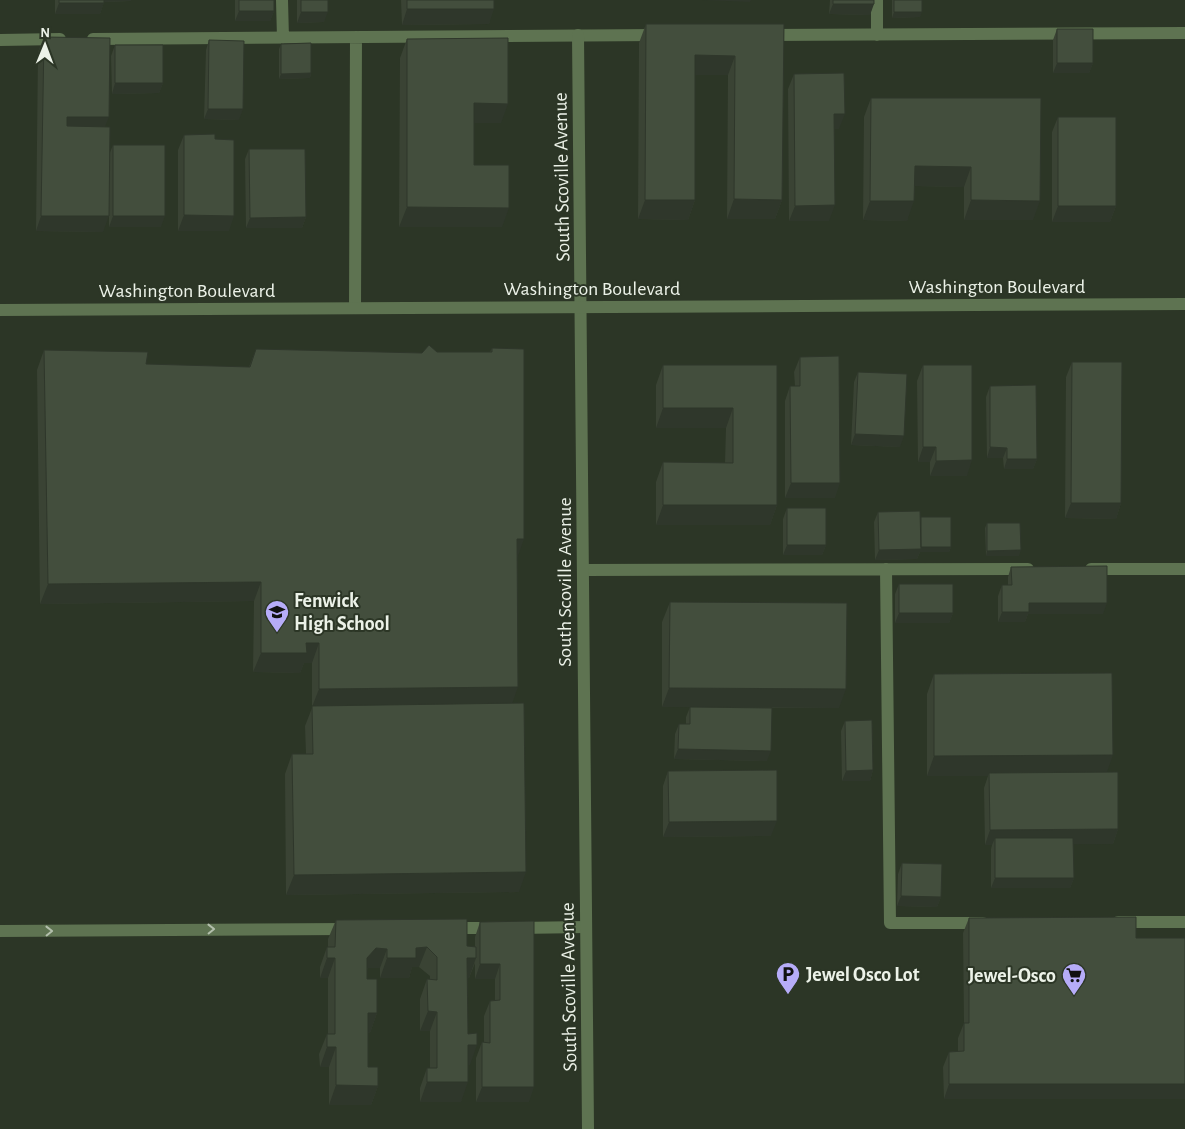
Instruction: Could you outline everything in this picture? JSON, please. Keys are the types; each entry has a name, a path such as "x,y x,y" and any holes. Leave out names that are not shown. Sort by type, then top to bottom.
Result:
{"street":[{"path":"282,0 283,38"},
{"path":"877,0 877,34"},
{"path":"759,35 1185,33"},
{"name":"South Scoville Avenue","path":"578,35 588,1129"},
{"path":"0,40 670,35"},
{"path":"355,308 356,37"},
{"name":"Washington Boulevard","path":"0,310 1185,304"},
{"path":"886,569 890,923 1000,922"},
{"path":"583,570 1045,569"},
{"path":"1075,569 1185,569"},
{"path":"1108,922 1185,922"},
{"path":"438,928 586,927"},
{"path":"0,931 361,929"}],"building":[{"path":"59,0 104,0 104,3 59,3"},
{"path":"239,0 274,0 274,11 239,11"},
{"path":"301,0 328,0 328,12 301,12"},
{"path":"407,0 494,0 494,9 407,9"},
{"path":"833,0 874,0 874,4 833,4"},
{"path":"894,0 922,0 922,12 894,12"},
{"path":"646,24 784,24 782,200 734,199 735,56 695,55 695,200 645,200"},
{"path":"1057,29 1093,29 1093,63 1057,63"},
{"path":"44,37 110,38 109,117 67,117 67,126 110,127 109,216 41,216"},
{"path":"508,38 508,104 474,103 474,165 509,165 509,208 407,207 407,39"},
{"path":"209,40 244,41 243,109 208,109"},
{"path":"311,43 311,73 281,74 281,44"},
{"path":"115,45 163,45 163,83 115,83"},
{"path":"844,73 845,114 834,114 835,205 795,206 794,74"},
{"path":"871,98 1041,98 1040,201 971,200 971,167 915,166 914,201 870,201"},
{"path":"1058,117 1116,117 1116,206 1058,206"},
{"path":"215,134 215,139 234,140 234,216 184,215 184,135"},
{"path":"113,145 165,145 165,216 113,216"},
{"path":"249,149 305,149 306,217 250,218"},
{"name":"Fenwick High School","path":"429,345 437,352 492,352 492,348 524,349 524,539 517,539 518,687 319,689 319,643 306,643 307,653 261,653 261,582 48,584 44,350 148,352 146,364 250,367 256,349 422,353"},
{"path":"839,356 840,483 791,483 790,386 800,386 800,357"},
{"path":"1072,362 1122,362 1121,503 1071,503"},
{"path":"663,365 777,365 777,505 663,505 663,462 733,463 733,408 663,408"},
{"path":"923,365 972,365 972,460 936,461 936,447 923,447"},
{"path":"858,372 907,374 904,436 855,434"},
{"path":"1036,385 1037,459 1007,459 1007,448 990,447 990,386"},
{"path":"787,508 826,508 826,545 787,545"},
{"path":"920,511 921,549 879,550 878,512"},
{"path":"921,517 951,517 951,547 921,547"},
{"path":"987,523 1020,523 1021,550 987,551"},
{"path":"1107,566 1107,603 1029,603 1029,612 1002,612 1002,585 1012,585 1011,567"},
{"path":"899,584 953,584 953,613 899,613"},
{"path":"670,602 847,603 846,689 669,688"},
{"path":"1112,673 1113,755 934,756 934,674"},
{"path":"524,703 526,872 294,875 292,754 313,754 312,706"},
{"path":"690,707 772,708 771,751 678,749 679,724 690,724"},
{"path":"872,720 873,770 846,771 845,721"},
{"path":"777,770 777,821 669,822 668,771"},
{"path":"1118,772 1118,829 990,830 989,773"},
{"path":"995,838 1073,838 1074,878 995,878"},
{"path":"902,863 942,864 941,897 901,896"},
{"name":"Jewel-Osco","path":"1136,917 1136,938 1185,938 1185,1084 949,1084 949,1052 964,1051 964,1023 969,1023 969,918"},
{"path":"467,919 467,946 476,947 476,958 467,958 468,1034 477,1033 477,1045 468,1045 468,1082 427,1082 427,1068 437,1068 437,1012 428,1011 427,979 437,980 437,957 427,947 416,948 416,958 387,958 387,949 376,948 367,958 367,979 377,979 377,1013 368,1013 368,1067 378,1067 378,1086 336,1085 336,1047 327,1047 327,1034 335,1034 335,958 327,958 327,947 335,947 336,920"},
{"path":"534,921 534,1087 482,1087 482,1042 490,1043 490,1001 500,1000 500,964 480,964 480,922"}],"place":[{"name":"Fenwick High School","path":"277,633"},
{"name":"Jewel Osco Lot","path":"788,995"},
{"name":"Jewel-Osco","path":"1074,996"}]}
